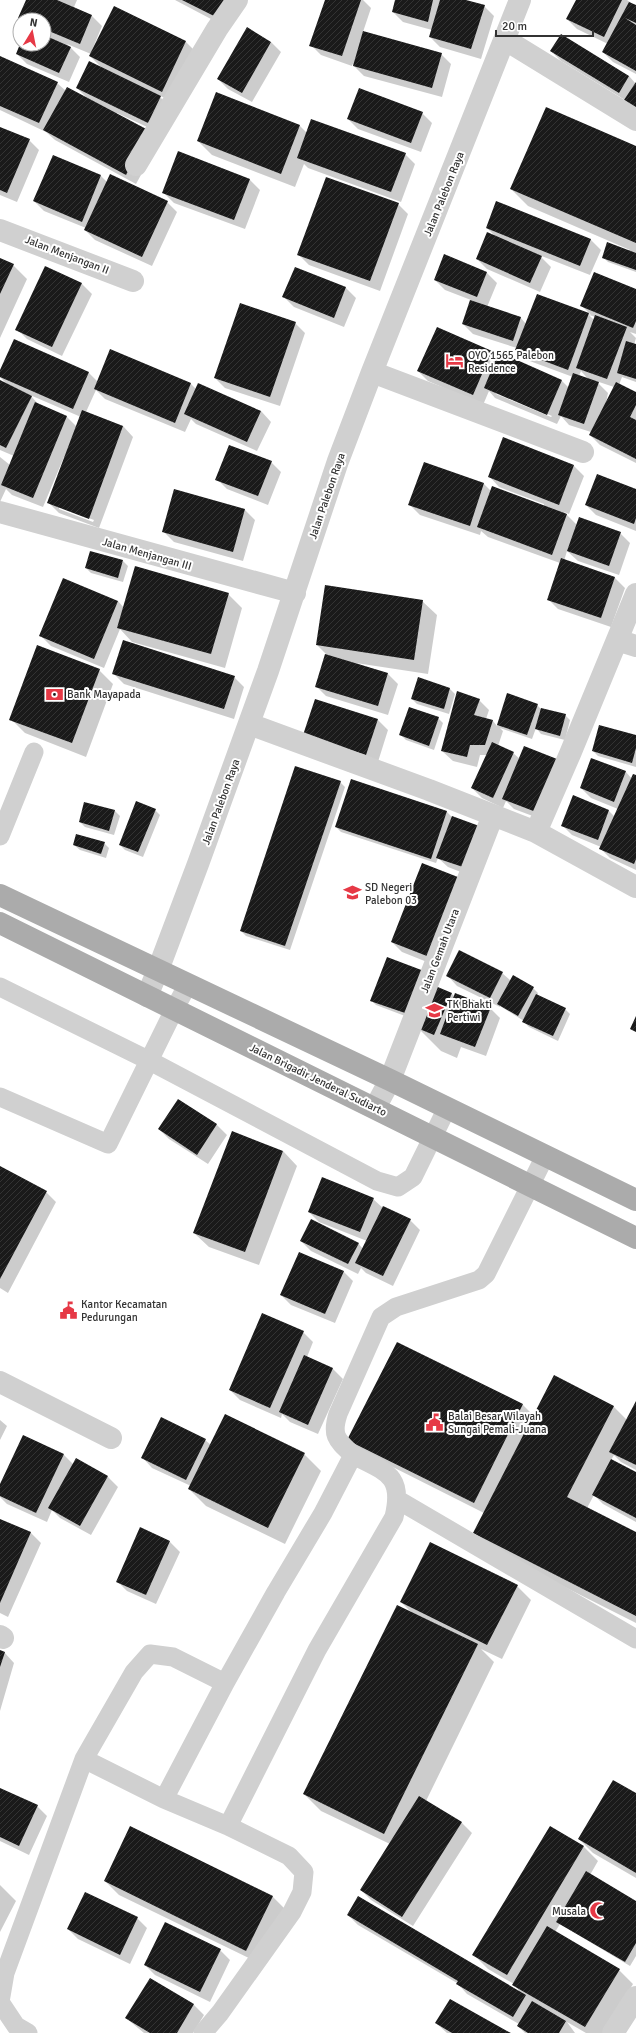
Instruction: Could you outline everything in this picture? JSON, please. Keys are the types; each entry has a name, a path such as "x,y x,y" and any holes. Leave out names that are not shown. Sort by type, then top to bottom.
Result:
{"main road":[{"path":"0,895 390,1080 636,1200"},
{"name":"Jalan Brigadir Jenderal Sudiarto","path":"0,923 636,1238"}],"street":[{"path":"136,165 217,29 237,0"},
{"name":"Jalan Palebon Raya","path":"147,996 249,724 295,593 338,461 372,372 506,40 520,0"},
{"path":"506,40 636,120"},
{"name":"Jalan Menjangan II","path":"0,230 133,281"},
{"path":"372,372 583,452"},
{"name":"Jalan Menjangan III","path":"0,512 295,593"},
{"path":"536,832 627,643 636,594"},
{"path":"249,724 536,832 636,887"},
{"name":"Jalan Gemah Utara","path":"375,1108 390,1080 493,815"},
{"path":"0,1382 111,1438"},
{"path":"613,2033 636,1997"}],"lane":[{"path":"0,836 34,752"},
{"path":"0,1097 108,1144 188,984"},
{"path":"0,987 150,1061 377,1181 398,1187 413,1177 447,1108"},
{"path":"228,1826 317,1650 394,1518 398,1500 396,1484 385,1472 353,1455 338,1442 333,1429 338,1414 381,1317 396,1307 482,1278 486,1274 545,1156"},
{"path":"164,1799 225,1683 276,1592 324,1513 353,1455"},
{"path":"398,1500 636,1639"},
{"path":"28,2033 16,2026 0,2002 6,1973 84,1759 134,1672 150,1654 173,1657 225,1683"},
{"path":"84,1759 164,1799 228,1826 289,1856 304,1872 302,1892 278,1934 220,2013 203,2033"}],"building":[{"path":"26,0 57,0 92,15 80,44 52,32 52,12 21,12"},
{"path":"182,0 227,0 218,18"},
{"path":"325,0 361,0 342,56 309,46"},
{"path":"395,0 433,0 428,22 392,12"},
{"path":"440,0 466,0 485,5 471,49 429,37"},
{"path":"576,0 622,0 604,37 566,19"},
{"path":"629,2 636,5 636,23 625,18 636,25 636,71 602,52"},
{"path":"114,6 186,41 162,92 89,56"},
{"path":"247,27 271,42 242,93 217,79"},
{"path":"363,31 442,53 432,88 353,66"},
{"path":"561,34 629,76 619,93 550,51"},
{"path":"52,39 71,47 59,73 16,54 17,52 52,52"},
{"path":"0,56 58,82 39,123 0,106"},
{"path":"89,61 161,96 148,123 76,88"},
{"path":"636,82 636,109 624,100"},
{"path":"67,87 150,131 126,175 43,130"},
{"path":"359,88 423,112 411,143 347,119"},
{"path":"216,92 300,125 281,174 197,141"},
{"path":"546,107 636,146 636,243 510,189"},
{"path":"311,119 406,153 391,192 297,158"},
{"path":"0,127 30,139 7,193 0,190"},
{"path":"178,151 250,179 234,220 162,193"},
{"path":"53,155 101,175 82,222 33,201"},
{"path":"110,174 168,201 142,257 84,230"},
{"path":"326,177 399,203 370,281 297,255"},
{"path":"496,201 591,239 580,266 486,228"},
{"path":"487,232 542,256 530,283 476,259"},
{"path":"607,242 636,253 636,270 602,258"},
{"path":"444,254 487,272 477,297 434,280"},
{"path":"0,258 14,264 0,294"},
{"path":"45,266 82,283 52,347 15,330"},
{"path":"295,267 346,287 334,318 282,297"},
{"path":"594,272 636,289 636,321 633,328 580,306"},
{"path":"537,294 589,313 568,370 515,350"},
{"path":"470,300 521,317 513,341 462,324"},
{"path":"240,303 296,322 270,397 214,378"},
{"path":"595,315 627,327 607,379 576,368"},
{"name":"OYO 1565 Palebon Residence","path":"437,327 492,351 473,395 417,371"},
{"path":"14,339 89,372 73,409 0,377 0,370"},
{"path":"626,341 636,344 636,379 617,373"},
{"path":"110,349 191,383 175,423 94,389"},
{"path":"499,352 562,380 547,415 484,388"},
{"path":"573,373 599,382 584,424 558,415"},
{"path":"0,380 32,396 6,448 0,445"},
{"path":"616,382 636,392 636,405 630,417 636,420 636,459 589,435"},
{"path":"198,383 261,411 247,442 184,414"},
{"path":"35,402 67,416 33,498 1,485"},
{"path":"82,410 123,426 89,519 47,503"},
{"path":"503,437 574,465 559,505 488,477"},
{"path":"229,445 272,461 258,496 215,480"},
{"path":"424,462 484,483 470,526 408,505"},
{"path":"597,474 636,489 636,518 634,524 585,505"},
{"path":"492,486 567,514 552,555 477,527"},
{"path":"174,489 245,509 233,552 162,532"},
{"path":"579,517 621,532 609,566 567,551"},
{"path":"90,551 123,560 118,578 85,568"},
{"path":"561,558 615,577 601,618 547,600"},
{"path":"135,566 229,593 211,654 117,628"},
{"path":"63,578 118,601 94,659 39,636"},
{"path":"325,585 423,600 414,660 316,645"},
{"path":"123,640 235,676 224,709 112,674"},
{"name":"Bank Mayapada","path":"37,645 100,669 72,743 9,720"},
{"path":"325,654 388,673 378,706 315,687"},
{"path":"418,677 450,688 444,709 411,699"},
{"path":"457,691 480,699 474,715 493,720 485,745 470,745 467,757 441,751"},
{"path":"507,693 538,704 527,735 497,725"},
{"path":"315,699 378,719 366,755 303,735"},
{"path":"409,707 439,717 429,746 399,735"},
{"path":"541,708 566,714 560,736 535,729"},
{"path":"599,725 636,735 636,748 632,763 592,751"},
{"path":"492,742 514,752 493,798 471,788"},
{"path":"524,746 557,759 536,812 502,799"},
{"path":"591,758 626,771 614,802 580,788"},
{"path":"295,766 341,781 285,946 240,931"},
{"path":"633,774 636,775 636,859 634,864 599,849"},
{"path":"351,779 447,811 431,859 335,827"},
{"path":"573,795 609,810 598,840 561,826"},
{"path":"136,801 156,809 138,852 119,845"},
{"path":"84,802 115,810 109,831 79,822"},
{"path":"452,816 482,827 466,868 436,858"},
{"path":"76,834 105,842 101,854 73,845"},
{"path":"422,863 463,879 432,958 391,942"},
{"path":"459,950 503,972 490,998 446,976"},
{"path":"387,957 424,971 408,1014 370,1001"},
{"path":"513,975 534,987 518,1016 497,1004"},
{"name":"TK Bhakti Pertiwi","path":"433,985 452,993 434,1035 417,1028"},
{"path":"455,993 491,1007 475,1047 440,1034"},
{"path":"536,994 566,1008 553,1036 522,1022"},
{"path":"636,1016 636,1032 630,1029"},
{"path":"178,1099 217,1124 197,1155 158,1129"},
{"path":"232,1131 283,1151 245,1252 193,1233"},
{"path":"0,1166 47,1191 0,1279"},
{"path":"322,1177 374,1198 360,1232 308,1212"},
{"path":"383,1206 411,1219 383,1276 355,1263"},
{"path":"311,1219 359,1243 348,1264 300,1241"},
{"path":"299,1252 344,1271 325,1314 280,1295"},
{"path":"262,1313 304,1331 270,1408 229,1390"},
{"name":"Balai Besar Wilayah Sungai Pemali-Juana","path":"397,1342 523,1404 474,1503 347,1440"},
{"path":"304,1355 333,1368 308,1425 279,1412"},
{"path":"554,1375 614,1406 567,1497 636,1532 636,1616 473,1533"},
{"path":"636,1401 636,1465 609,1452"},
{"path":"225,1414 305,1453 268,1528 188,1489"},
{"path":"161,1417 206,1439 186,1480 141,1458"},
{"path":"23,1435 64,1454 36,1513 0,1496 0,1484"},
{"path":"76,1458 108,1476 80,1526 48,1508"},
{"path":"611,1459 636,1472 636,1518 592,1495"},
{"path":"0,1519 31,1532 0,1603"},
{"path":"140,1527 170,1541 146,1595 116,1582"},
{"path":"430,1542 518,1585 487,1645 400,1602"},
{"path":"397,1605 478,1644 384,1834 303,1794"},
{"path":"0,1650 5,1652 0,1667"},
{"path":"613,1780 636,1793 636,1873 578,1839"},
{"path":"0,1788 38,1805 19,1846 0,1837"},
{"path":"419,1796 462,1822 402,1917 360,1890"},
{"path":"130,1826 273,1896 246,1951 104,1881"},
{"path":"550,1826 584,1846 507,1975 472,1955"},
{"name":"Musala","path":"586,1871 636,1901 636,1943 625,1962 556,1922"},
{"path":"85,1892 138,1917 120,1955 67,1929"},
{"path":"358,1896 526,1995 513,2017 456,1984 458,1981 347,1915"},
{"path":"165,1922 221,1949 200,1992 144,1965"},
{"path":"547,1926 620,1969 585,2027 512,1985"},
{"path":"150,1978 194,2004 177,2033 150,2033 125,2018"},
{"path":"450,1999 511,2033 452,2033 435,2023"},
{"path":"532,2001 566,2021 559,2033 528,2033 517,2026"}],"place":[{"name":"OYO 1565 Palebon Residence","path":"455,361"},
{"name":"Bank Mayapada","path":"54,694"},
{"name":"SD Negeri Palebon 03","path":"352,893"},
{"name":"TK Bhakti Pertiwi","path":"434,1010"},
{"name":"Kantor Kecamatan Pedurungan","path":"68,1310"},
{"name":"Balai Besar Wilayah Sungai Pemali-Juana","path":"435,1422"},
{"name":"Musala","path":"599,1911"}]}
